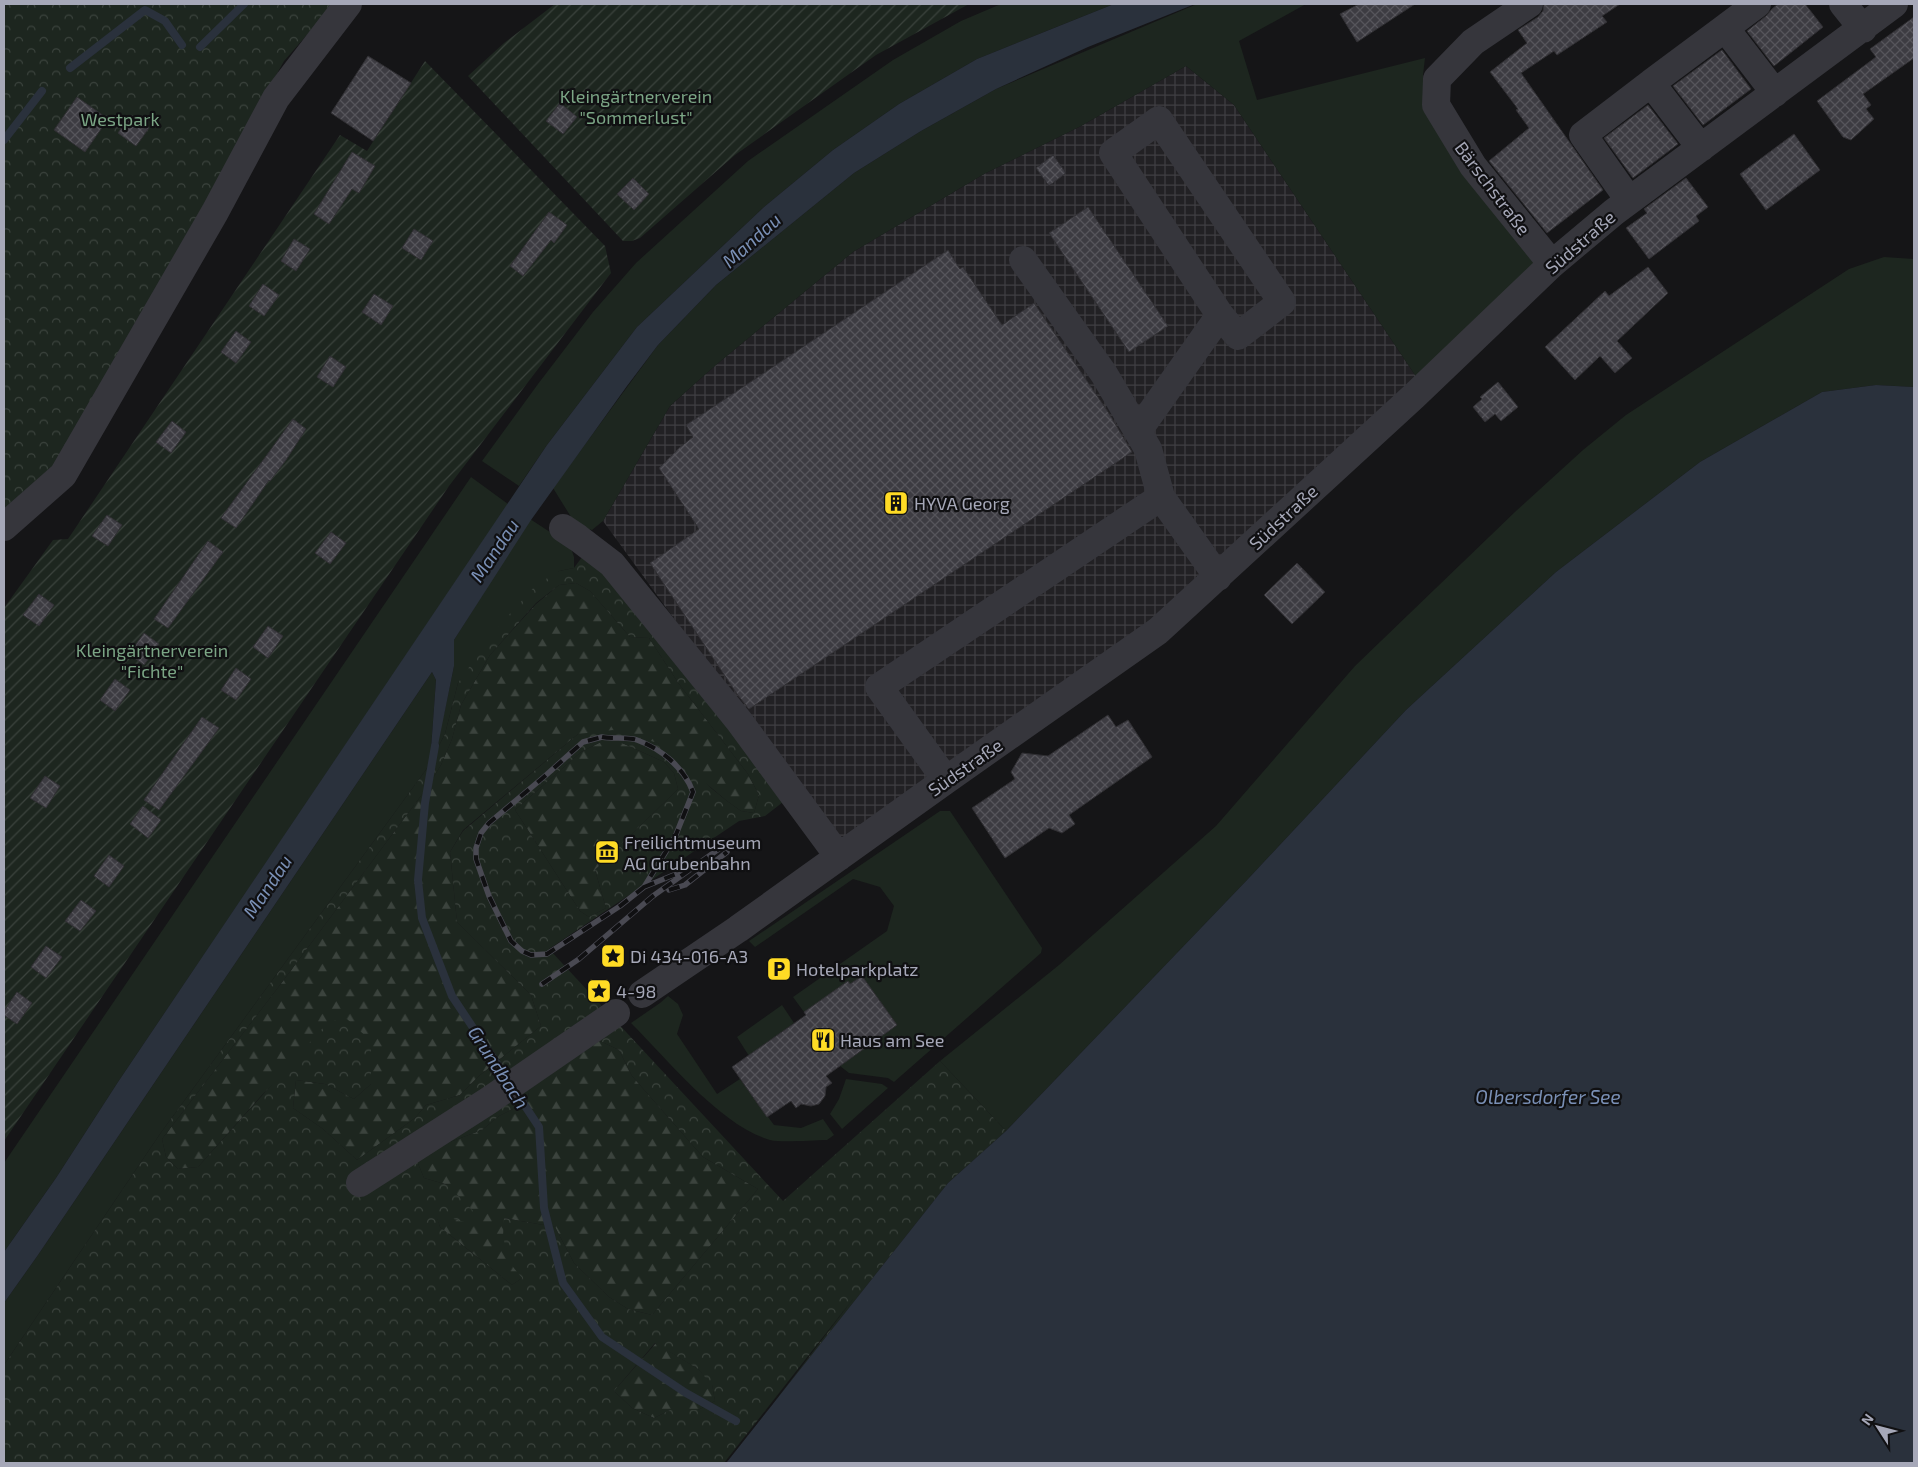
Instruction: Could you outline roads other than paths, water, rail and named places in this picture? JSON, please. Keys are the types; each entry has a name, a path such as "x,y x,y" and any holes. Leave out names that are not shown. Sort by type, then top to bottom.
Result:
{"street":[{"path":"4,527 63,475 214,212 276,98 348,4"},
{"name":"Bärschstraße","path":"1529,4 1473,42 1437,79 1436,105 1473,166 1552,264"},
{"path":"1629,200 1582,135 1757,4"},
{"path":"1843,4 1863,29"},
{"name":"Südstraße","path":"642,994 738,929 1158,631 1414,396 1552,264 1629,200 1863,29 1894,4"},
{"path":"1725,28 1775,94"},
{"path":"1651,84 1701,148"},
{"path":"1159,120 1282,302 1238,336 1220,315 1113,152 1159,120"},
{"path":"1023,260 1104,374 1148,448 1161,498 1218,577"},
{"path":"1138,431 1220,315"},
{"path":"946,780 879,687 1161,498"},
{"path":"563,528 612,564 739,720 839,856"},
{"path":"360,1183 488,1100 616,1013"}],"water":[{"name":"Mandau","path":"1114,4 1195,4 1088,47 996,89 921,131 854,173 716,285 658,345 531,520 454,640 454,666 437,750 433,754 431,749 436,680 432,672 4,1303 4,1252 56,1178 118,1082 547,445 637,327 764,207 833,150 899,104 977,59"},
{"name":"Olbersdorfer See","path":"1876,385 1914,387 1914,1463 726,1463 948,1183 1006,1131 1248,879 1406,710 1556,572 1700,462 1822,392"}],"waterway":[{"path":"200,47 244,4"},
{"path":"70,68 145,10 165,21 182,45"},
{"path":"4,140 42,91"},
{"name":"Grundbach","path":"435,746 425,803 418,880 422,918 452,996 539,1127 544,1208 563,1283 602,1337 686,1393 736,1421"}],"railway":[{"path":"602,737 634,739 655,749 678,767 693,792 675,837 644,887 620,906 547,954 531,955 522,951 511,941 489,896 476,859 476,848 481,833 489,823 583,742 602,737"},
{"path":"542,984 579,959 653,896 723,846"},
{"path":"669,890 685,885 727,852"},
{"path":"644,887 681,872"}],"place":[{"name":"HYVA Georg","path":"896,503"},
{"name":"Freilichtmuseum AG Grubenbahn","path":"607,852"},
{"name":"Di 434-016-A3","path":"613,956"},
{"name":"Hotelparkplatz","path":"779,969"},
{"name":"4-98","path":"599,991"},
{"name":"Haus am See","path":"823,1040"}],"park label":[{"name":"Kleingärtnerverein \"Sommerlust\"","path":"636,106"},
{"name":"Westpark","path":"120,119"},
{"name":"Kleingärtnerverein \"Fichte\"","path":"152,660"}]}
